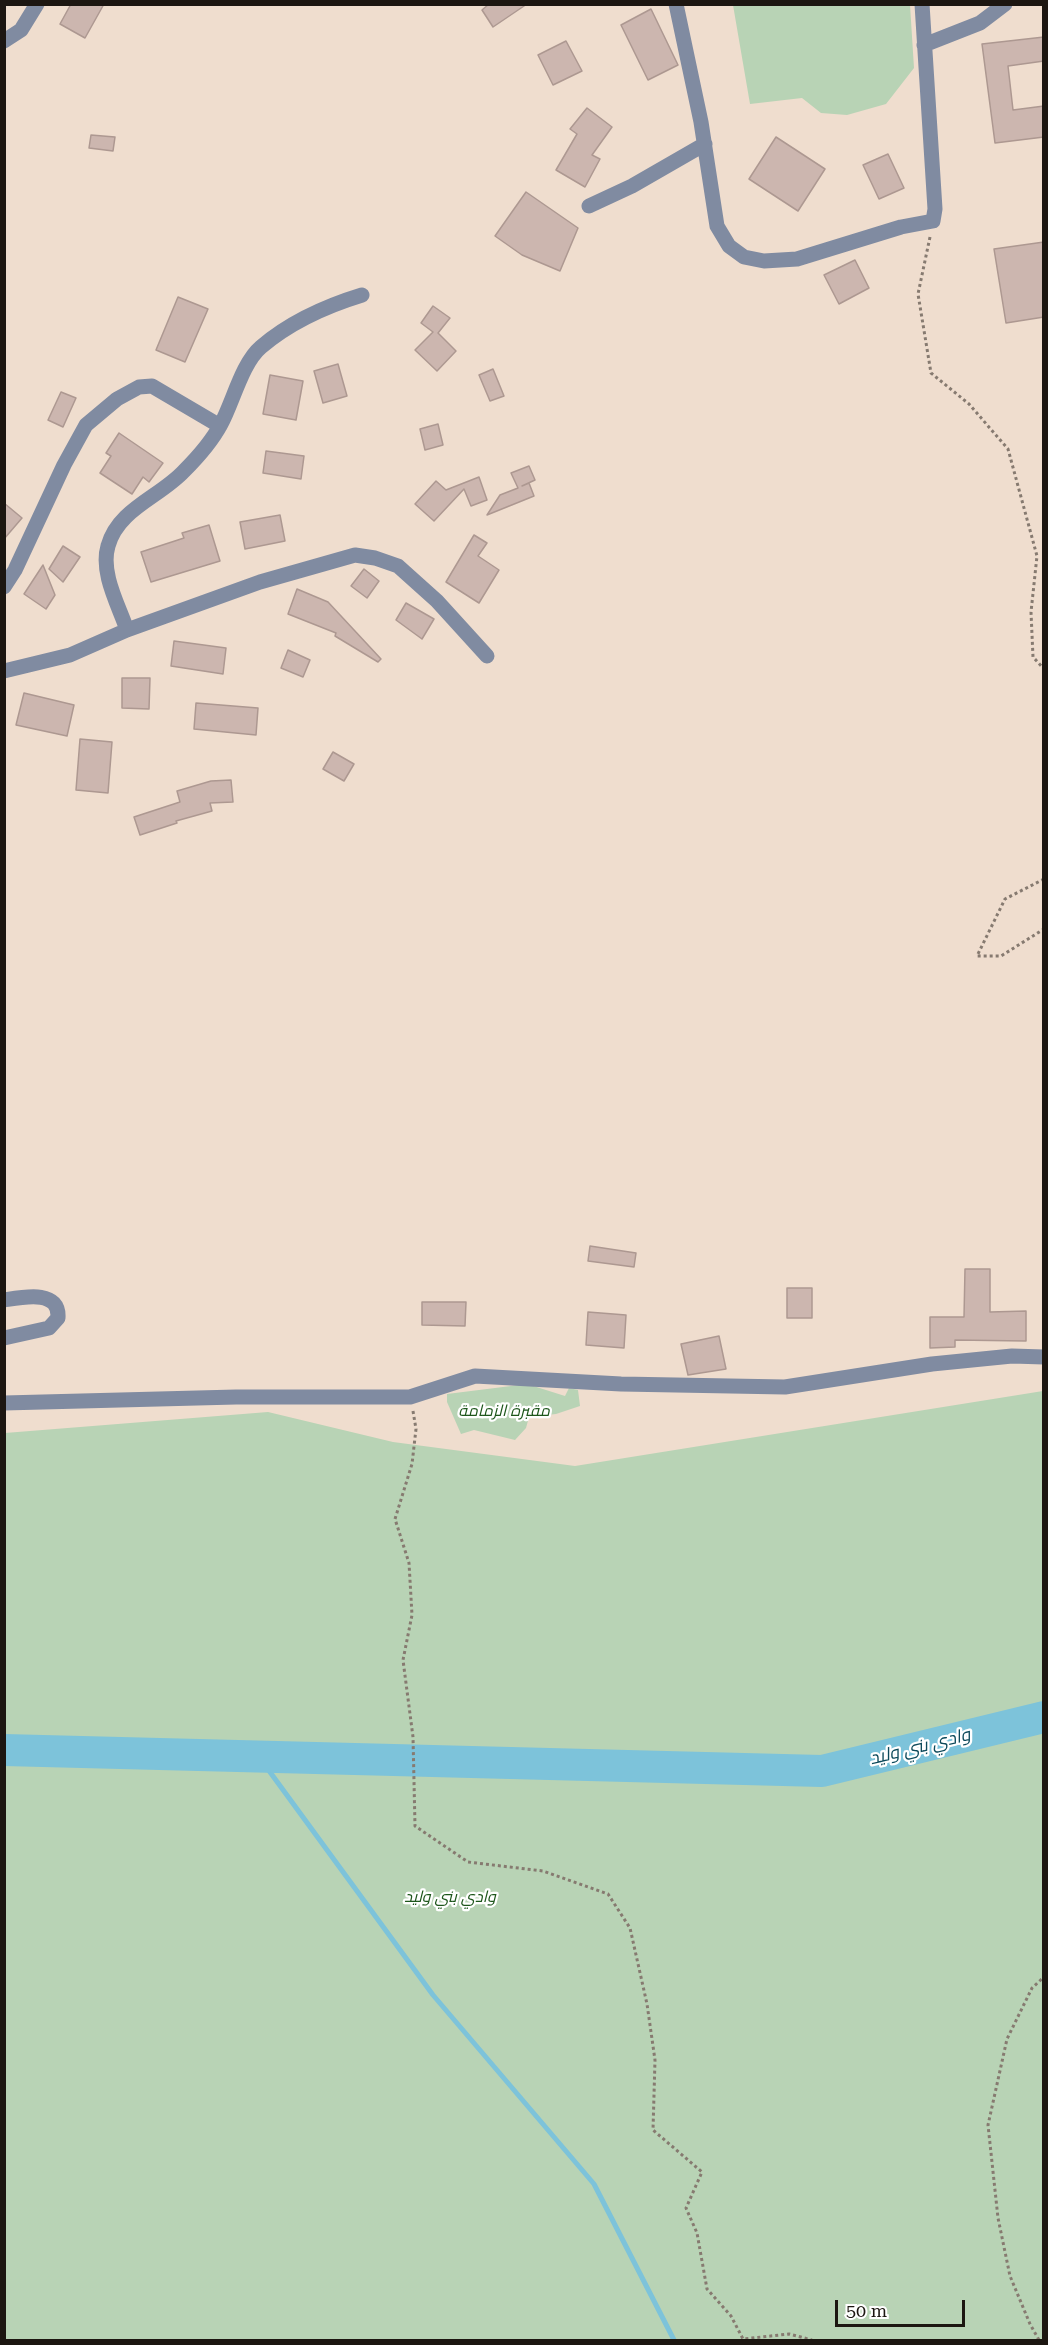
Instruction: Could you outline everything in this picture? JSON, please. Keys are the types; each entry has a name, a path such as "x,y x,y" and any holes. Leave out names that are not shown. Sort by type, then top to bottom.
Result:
{"street":[{"path":"4,41 21,30 37,4"},
{"path":"676,4 705,144 717,226 729,246 744,257 764,261 797,259 901,227 933,221 922,4"},
{"path":"924,45 980,23 1005,4"},
{"path":"589,206 632,186 705,144"},
{"path":"127,630 107,568 107,548 113,531 127,514 162,491 184,472 220,426 251,358 259,348 278,334 332,305 362,295"},
{"path":"4,587 86,425 117,399 139,387 153,386 220,426"},
{"path":"4,671 70,655 127,630 260,582 355,555 375,558 398,566 437,601 487,656"},
{"path":"4,1300 43,1296 54,1303 59,1311 58,1318 49,1328 4,1338"},
{"path":"4,1403 236,1397 410,1397 475,1376 621,1384 785,1387 932,1365 1012,1356 1044,1357"}],"path":[{"path":"934,218 918,294 931,373 969,404 1008,449 1037,556 1031,612 1033,657 1044,669"},
{"path":"1044,879 1005,899 977,956 1001,956 1044,928"},
{"path":"410,1397 416,1429 412,1464 395,1519 409,1563 412,1615 402,1660 413,1737 415,1826 468,1862 543,1871 608,1894 630,1929 647,2004 655,2060 653,2130 702,2172 686,2208 697,2233 707,2289 732,2316 743,2339 789,2334 812,2340"},
{"path":"1039,2340 1029,2324 1010,2276 998,2218 988,2125 1007,2039 1032,1988 1044,1977"}],"green space":[{"path":"733,5 910,5 914,68 886,104 847,115 821,113 802,98 750,104"},
{"name":"مقبرة الزمامة","path":"527,1384 565,1396 569,1388 578,1390 580,1406 556,1414 529,1417 526,1428 515,1440 474,1430 461,1434 447,1402 447,1394"},
{"name":"وادي بني وليد","path":"1043,1391 1043,2340 5,2340 5,1433 268,1412 393,1442 575,1466"}],"building":[{"path":"71,4 104,4 85,38 60,24"},
{"path":"489,4 527,4 493,27 482,10"},
{"path":"651,9 678,65 648,80 621,25"},
{"path":"1044,37 1044,61 1008,66 1013,110 1044,106 1044,137 995,143 982,44"},
{"path":"566,41 582,71 553,85 538,55"},
{"path":"587,108 612,127 592,155 600,159 585,187 556,170 577,134 570,129"},
{"path":"91,135 115,137 113,151 89,148"},
{"path":"776,137 825,169 798,211 749,179"},
{"path":"888,154 904,188 879,199 863,165"},
{"path":"526,192 578,228 560,271 522,255 495,236"},
{"path":"1044,242 1044,317 1006,323 994,249"},
{"path":"855,260 869,288 839,304 824,275"},
{"path":"178,297 208,309 185,362 156,350"},
{"path":"433,306 450,318 438,333 456,351 437,371 415,350 433,332 421,323"},
{"path":"338,364 347,396 323,403 314,371"},
{"path":"493,369 504,396 490,401 479,375"},
{"path":"270,375 303,381 296,420 263,414"},
{"path":"61,392 76,398 63,427 48,420"},
{"path":"438,424 443,445 425,450 420,429"},
{"path":"119,433 163,463 149,482 143,477 132,494 100,473 111,456 106,453"},
{"path":"266,451 304,456 301,479 263,473"},
{"path":"529,466 535,480 522,486 529,483 534,496 487,515 500,495 518,488 511,473"},
{"path":"479,477 487,500 471,506 464,489 434,521 415,504 436,481 446,490"},
{"path":"4,503 22,518 4,539"},
{"path":"280,515 285,541 245,549 240,522"},
{"path":"209,525 220,561 151,582 141,552 184,538 182,533"},
{"path":"474,535 487,543 478,556 499,570 479,603 446,582"},
{"path":"63,546 80,557 63,582 49,569"},
{"path":"43,565 55,595 46,609 24,594"},
{"path":"364,569 379,581 367,598 351,586"},
{"path":"297,589 328,602 381,659 378,662 335,636 336,633 288,614"},
{"path":"406,603 434,619 422,639 396,620"},
{"path":"174,641 226,648 223,674 171,666"},
{"path":"288,650 310,660 303,677 281,668"},
{"path":"122,678 150,678 149,709 122,708"},
{"path":"24,693 74,705 67,736 16,725"},
{"path":"196,703 258,708 256,735 194,729"},
{"path":"80,739 112,742 108,793 76,790"},
{"path":"333,752 354,764 344,781 323,769"},
{"path":"231,780 233,802 210,803 212,811 176,821 177,823 140,835 134,817 180,802 177,791 211,781"},
{"path":"590,1246 636,1253 634,1267 588,1261"},
{"path":"965,1269 990,1269 990,1312 1026,1311 1026,1341 955,1340 955,1347 930,1348 930,1317 964,1317"},
{"path":"787,1288 812,1288 812,1318 787,1318"},
{"path":"422,1302 466,1302 465,1326 422,1325"},
{"path":"588,1312 626,1315 624,1348 586,1345"},
{"path":"719,1336 726,1369 688,1375 681,1344"}],"waterway":[{"name":"وادي بني وليد","path":"4,1750 822,1771 1044,1717"},
{"path":"259,1757 433,1995 594,2184 674,2340"}]}
